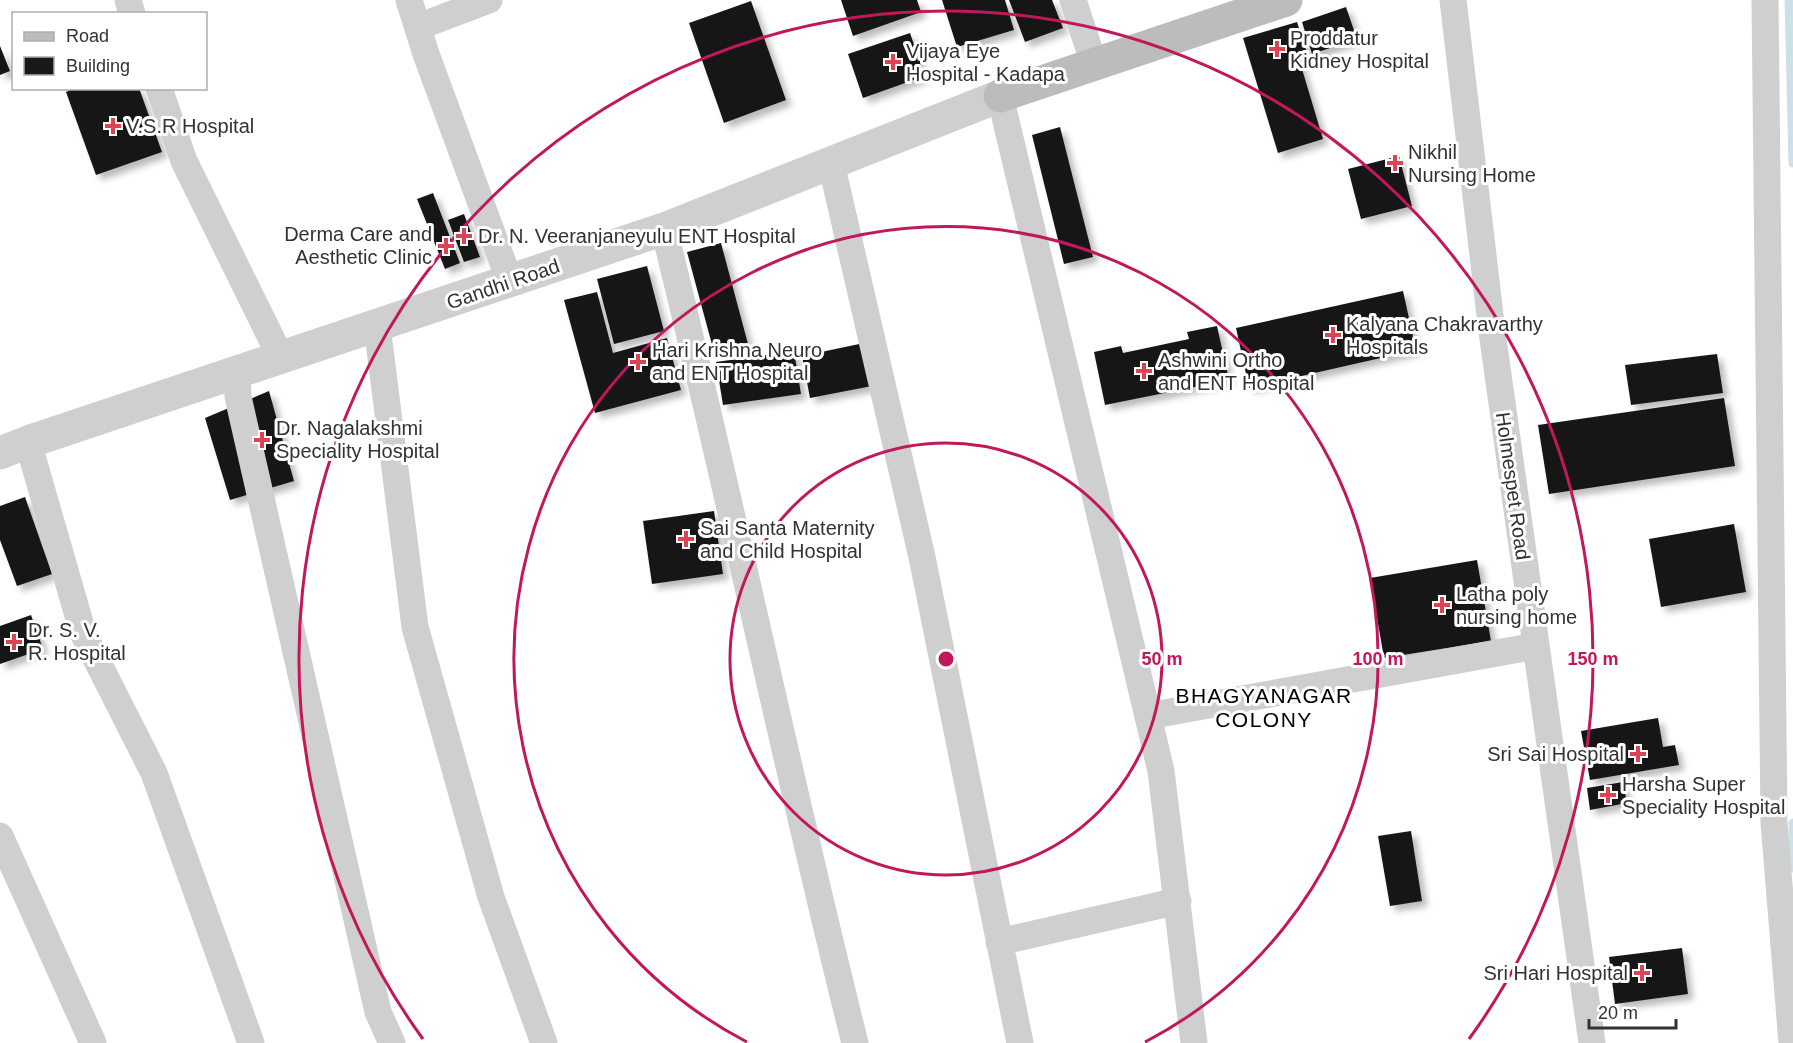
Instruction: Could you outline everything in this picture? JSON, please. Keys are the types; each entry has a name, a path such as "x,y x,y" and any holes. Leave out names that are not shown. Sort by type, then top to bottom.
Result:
{"main road":[{"path":"1000,96 1286,0"}],"street":[{"path":"409,0 510,282"},
{"path":"418,27 489,0"},
{"path":"1073,0 1094,64"},
{"name":"Holmespet Road","path":"1453,0 1492,332 1593,1043"},
{"path":"1765,0 1774,823 1792,1038"},
{"path":"160,90 184,161 280,358"},
{"path":"1000,96 1161,771 1194,1043"},
{"name":"Gandhi Road","path":"14,448 664,229 1000,96"},
{"path":"831,163 922,557 1020,1043"},
{"path":"664,229 707,404 823,915 855,1043"},
{"path":"377,326 415,627 491,897 544,1043"},
{"path":"237,373 238,397 375,1001 392,1043"},
{"path":"14,448 83,633 154,773 251,1043"},
{"path":"1148,716 1536,646"},
{"path":"0,836 93,1043"},
{"path":"999,942 1178,901"}],"building":[{"path":"841,0 917,0 921,12 853,36"},
{"path":"942,0 1005,0 1014,30 957,47"},
{"path":"1009,0 1052,0 1063,28 1025,42"},
{"path":"751,1 786,100 724,123 689,23"},
{"path":"1346,7 1357,39 1312,54 1302,22"},
{"path":"1297,22 1308,56 1299,59 1323,139 1278,153 1243,38"},
{"path":"910,33 925,76 863,98 848,54"},
{"path":"0,46 10,71 0,75"},
{"path":"70,90 140,90 162,152 96,175 66,92"},
{"path":"1060,127 1093,257 1064,264 1032,135"},
{"path":"1399,156 1412,206 1361,219 1348,169"},
{"path":"433,193 460,263 445,269 417,199"},
{"path":"464,214 480,257 464,262 448,220"},
{"path":"721,243 748,344 714,352 687,252"},
{"path":"647,266 664,331 614,344 597,279"},
{"path":"1403,291 1416,350 1249,388 1236,328"},
{"path":"597,292 613,353 667,338 681,390 595,413 564,300"},
{"path":"1217,326 1229,380 1105,405 1094,352 1121,346 1123,353 1189,339 1187,332"},
{"path":"864,343 872,386 810,398 802,356"},
{"path":"794,351 801,394 723,405 716,362"},
{"path":"1717,354 1723,393 1631,405 1625,365"},
{"path":"269,391 294,481 230,500 205,418"},
{"path":"1724,398 1735,466 1549,494 1538,425"},
{"path":"25,497 52,574 17,586 0,540 0,506"},
{"path":"714,511 723,574 652,584 643,521"},
{"path":"1734,524 1746,592 1661,607 1649,539"},
{"path":"1477,560 1491,641 1384,658 1370,578"},
{"path":"31,615 43,649 0,664 0,626"},
{"path":"1658,718 1663,747 1675,745 1679,765 1590,780 1581,731"},
{"path":"1623,782 1627,803 1590,810 1587,788"},
{"path":"1411,831 1422,901 1390,906 1378,836"},
{"path":"1682,948 1688,994 1615,1004 1609,957"}],"waterway":[{"path":"1789,0 1793,163"},
{"path":"1793,823 1793,868"}],"place":[{"name":"Proddatur Kidney Hospital","path":"1277,49"},
{"name":"Vijaya Eye Hospital - Kadapa","path":"893,62"},
{"name":"V.S.R Hospital","path":"113,126"},
{"name":"Nikhil Nursing Home","path":"1395,163"},
{"name":"Dr. N. Veeranjaneyulu ENT Hospital","path":"464,236"},
{"name":"Derma Care and Aesthetic Clinic","path":"446,246"},
{"name":"Kalyana Chakravarthy Hospitals","path":"1333,335"},
{"name":"Hari Krishna Neuro and ENT Hospital","path":"638,362"},
{"name":"Ashwini Ortho and ENT Hospital","path":"1144,371"},
{"name":"Dr. Nagalakshmi Speciality Hospital","path":"262,440"},
{"name":"Sai Santa Maternity and Child Hospital","path":"686,539"},
{"name":"Latha poly nursing home","path":"1442,605"},
{"name":"Dr. S. V. R. Hospital","path":"14,642"},
{"name":"Sri Sai Hospital","path":"1638,754"},
{"name":"Harsha Super Speciality Hospital","path":"1608,795"},
{"name":"Sri Hari Hospital","path":"1642,973"}],"district":[{"name":"BHAGYANAGAR COLONY","path":"1264,708"}]}
